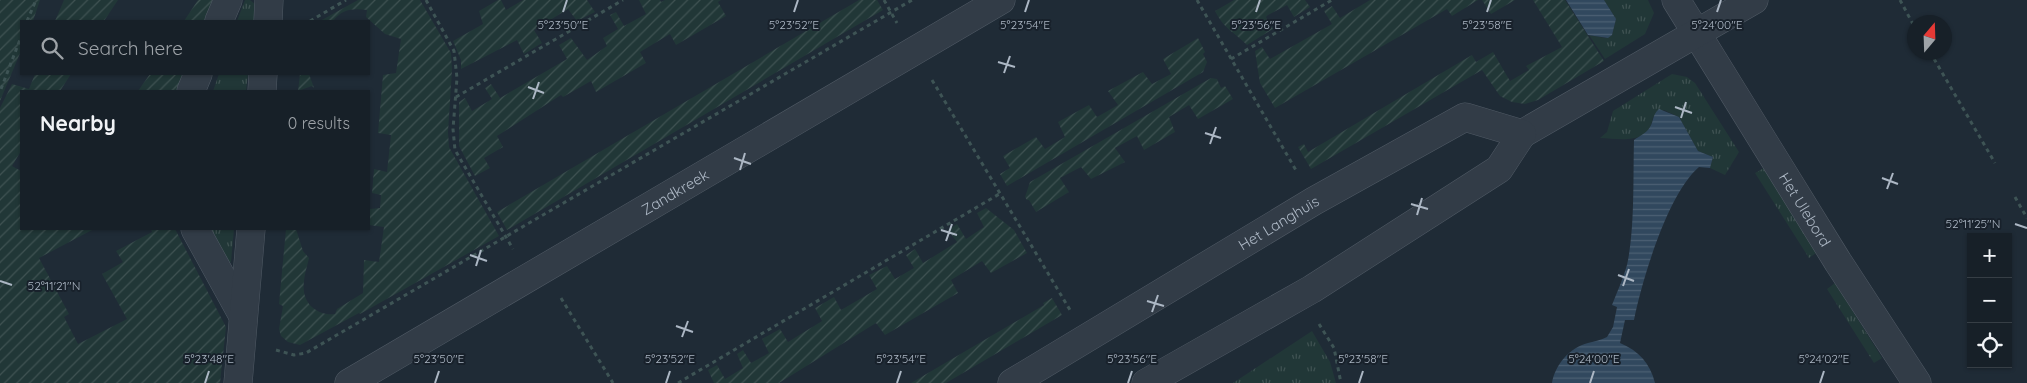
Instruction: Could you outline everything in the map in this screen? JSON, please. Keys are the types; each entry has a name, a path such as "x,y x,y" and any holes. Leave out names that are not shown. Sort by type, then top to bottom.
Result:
{"street":[{"path":"219,20 228,0"},
{"name":"Zandkreek","path":"349,383 1001,0"},
{"name":"Het Ulebord","path":"1676,0 1833,254 1917,383"},
{"path":"1146,383 1301,296 1500,169 1522,134 1754,0"},
{"path":"191,90 198,75"},
{"path":"262,90 264,75"},
{"name":"Het Langhuis","path":"1012,383 1050,374 1086,338 1314,201 1465,117 1522,134"},
{"path":"196,230 244,316"},
{"path":"238,383 251,230"}],"path":[{"path":"27,20 36,0"},
{"path":"312,20 346,0"},
{"path":"426,0 454,51 457,78 453,129 455,150 506,237 536,273 613,383"},
{"path":"455,98 623,0"},
{"path":"884,0 891,12"},
{"path":"270,348 294,355 306,353 912,0"},
{"path":"1197,0 1314,201"},
{"path":"1232,59 1332,0"},
{"path":"1900,0 1908,15"},
{"path":"1,89 20,40"},
{"path":"915,51 1086,338"},
{"path":"1935,60 1994,163"},
{"path":"678,383 1001,193"},
{"path":"2015,197 2027,218"},
{"path":"1301,296 1334,348 1341,383"}],"green space":[{"path":"0,0 40,0 33,20 20,20 20,53 0,101"},
{"path":"64,0 118,0 105,20 55,20"},
{"path":"198,0 214,0 208,20 185,20"},
{"path":"245,0 250,0 256,5 254,20 237,20"},
{"path":"358,0 420,0 451,53 449,147 499,236 360,314 300,345 288,342 281,336 279,329 283,306 279,304 286,230 296,230 303,251 309,258 304,290 305,296 312,307 323,313 335,314 337,309 363,293 364,260 379,262 384,227 370,225 370,209 380,208 381,195 372,193 374,169 387,172 391,135 378,133 383,75 396,73 401,39 385,34 366,17 367,10 348,10 334,20 322,20"},
{"path":"501,0 506,10 523,0 587,0 595,12 577,21 568,9 534,30 542,43 524,54 517,40 461,69 461,60 453,41 483,24 479,11"},
{"path":"639,0 660,0 661,2 665,0 721,0 718,2 726,16 676,45 670,34 640,52 646,63 596,92 591,81 563,97 561,95 497,136 503,147 484,158 490,168 475,176 459,146 459,102 465,98 472,111 492,99 485,88 491,84 500,98 567,59 559,45 571,38 587,60 607,46 603,38 618,29 610,15 616,12 624,26 646,14"},
{"path":"859,0 877,0 883,10 507,230 497,212"},
{"path":"1234,0 1305,0 1310,7 1294,17 1287,5 1268,15 1266,17 1273,29 1247,45 1225,26 1215,11"},
{"path":"1370,0 1478,0 1452,16 1447,9 1275,108 1260,83 1255,51 1262,47 1270,59 1332,24 1324,11 1332,6 1340,18"},
{"path":"1482,0 1515,0 1491,14"},
{"path":"1533,0 1565,0 1604,61 1538,100 1525,104 1512,102 1500,96 1482,70 1311,169 1298,147 1304,144 1308,152 1472,55 1476,62 1493,52 1510,81 1529,70 1526,66 1562,47"},
{"path":"1604,0 1648,0 1654,13 1645,34 1605,59 1589,35 1605,38 1612,35 1616,19"},
{"path":"1198,38 1205,52 1203,54 1207,62 1203,72 1007,186 1000,174 1010,168 1003,156 1036,137 1045,149 1065,137 1058,122 1089,105 1097,117 1118,105 1108,91 1143,72 1152,84 1171,74 1163,59"},
{"path":"1672,74 1687,77 1695,83 1739,152 1725,175 1710,168 1713,157 1698,151 1679,117 1664,110 1653,117 1646,132 1640,136 1625,139 1600,138 1607,132 1613,111"},
{"path":"35,75 70,75 61,90 20,90 20,153 12,166 20,170 20,230 92,230 39,258 69,314 64,317 78,344 127,319 102,274 123,262 116,251 152,232 151,230 176,230 226,327 220,383 0,383 0,108 12,84 29,89"},
{"path":"149,75 190,75 184,90 139,90"},
{"path":"219,75 248,75 246,90 213,90"},
{"path":"300,75 309,75 314,88 312,86 298,90"},
{"path":"1211,78 1217,79 1221,88 1225,86 1233,99 1198,119 1189,105 1169,117 1175,132 1144,150 1137,136 1115,148 1125,162 1091,179 1081,167 1060,178 1069,192 1036,212 1025,197 1030,182"},
{"path":"1764,168 1816,253 1809,258 1755,173"},
{"path":"986,208 1014,230 1027,253 991,273 982,261 951,280 958,293 885,335 876,323 779,383 714,383 708,370 717,365 725,379 743,368 737,354 743,350 751,363 769,353 762,339 780,329 788,342 822,321 815,308 834,297 841,310 877,289 869,275 887,266 895,279 914,268 906,255 915,249 923,263 957,242 948,230 957,224 966,239 984,227 977,213"},
{"path":"209,230 234,230 231,262 228,263"},
{"path":"1835,283 1882,358 1874,363 1827,289"},
{"path":"1052,298 1062,315 946,383 911,383 1044,305 1043,303"},
{"path":"1312,331 1330,362 1336,383 1233,383"}],"water":[{"path":"1566,0 1604,0 1616,19 1612,35 1608,38 1588,35"},
{"path":"1659,109 1679,117 1698,151 1713,157 1710,168 1699,167 1688,179 1677,196 1667,216 1650,261 1634,320 1625,320 1620,343 1643,358 1650,369 1655,383 1552,383 1556,370 1569,353 1581,345 1607,337 1613,327 1617,307 1612,305 1627,265 1630,251 1634,140 1649,129"}]}
